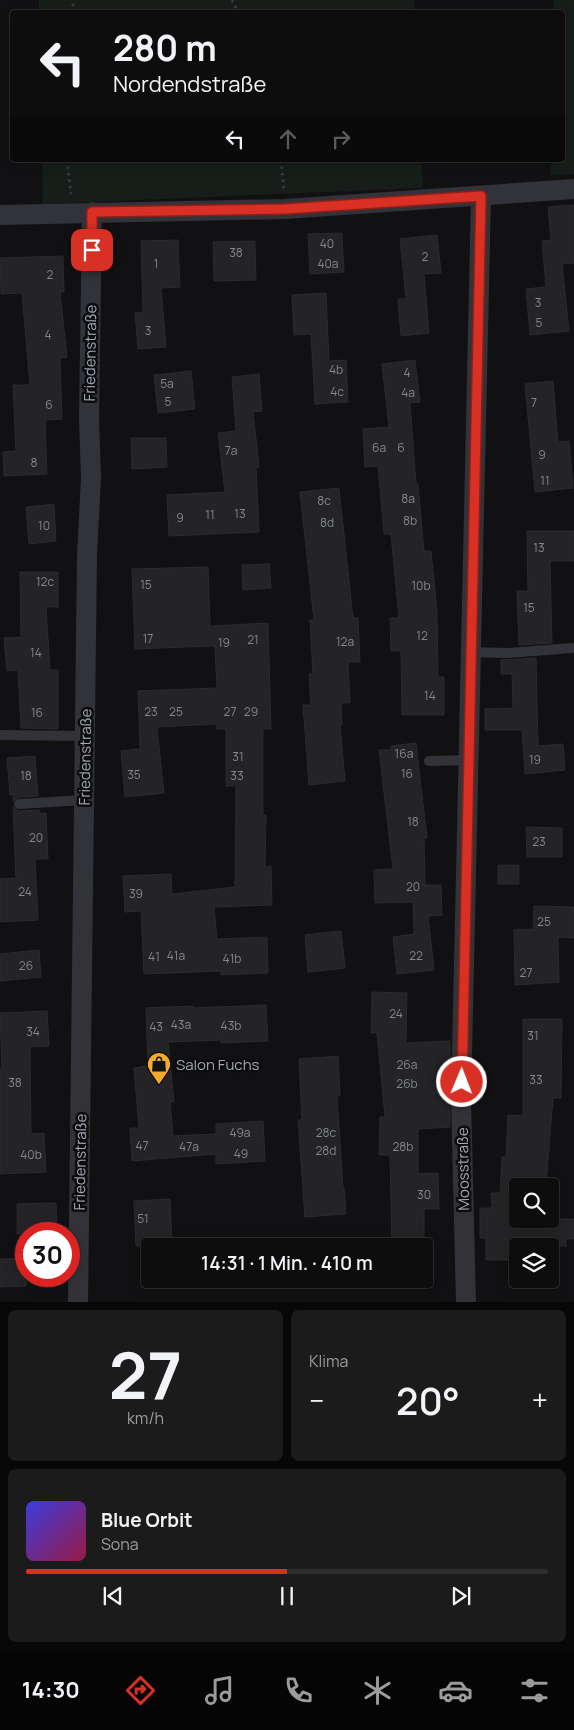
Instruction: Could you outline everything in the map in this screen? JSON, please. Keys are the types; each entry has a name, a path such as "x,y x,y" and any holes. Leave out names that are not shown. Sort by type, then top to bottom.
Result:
{"street":[{"path":"0,214 285,209 574,188"},
{"name":"Moosstraße","path":"466,1302 461,1099 481,196"},
{"name":"Friedenstraße","path":"78,1302 85,736 91,478 82,213"}],"lane":[{"path":"471,652 506,653 572,648"},
{"path":"0,735 85,736"},
{"path":"429,761 468,760"},
{"path":"19,804 84,800"}],"path":[{"path":"68,162 82,213"},
{"path":"281,162 285,209"}],"shaded area":[{"path":"39,0 414,0 414,10 39,10"},
{"path":"554,0 574,0 574,174 550,175 551,162 565,162 565,10 554,10"},
{"path":"42,162 421,162 423,188 43,204"}],"building":[{"path":"574,205 574,263 562,264 569,331 530,335 526,289 546,287 542,241 551,240 548,207"},
{"path":"342,233 344,272 310,274 308,234"},
{"path":"437,235 441,273 424,274 429,333 401,336 398,299 406,299 400,239"},
{"path":"178,240 180,287 161,288 166,347 138,349 135,313 143,312 141,241"},
{"path":"255,241 256,280 214,281 213,242"},
{"path":"63,256 64,292 60,292 67,357 60,358 62,419 45,420 47,474 4,476 3,452 16,451 13,385 30,385 22,293 1,294 0,258"},
{"path":"326,293 329,361 346,360 348,402 315,404 311,334 294,335 292,295"},
{"path":"415,360 420,402 410,403 416,484 418,484 424,551 431,551 437,611 438,677 444,677 444,715 402,715 401,651 391,651 390,618 399,618 391,534 384,534 378,466 365,467 363,429 389,427 382,364"},
{"path":"191,371 195,409 158,413 154,375"},
{"path":"259,374 262,411 253,412 259,467 256,467 259,532 169,536 167,495 225,492 218,433 236,431 232,377"},
{"path":"553,381 558,442 569,441 573,488 535,492 525,384"},
{"path":"131,438 166,438 167,467 132,469"},
{"path":"339,488 353,618 358,618 360,662 348,662 350,703 341,703 342,725 340,725 345,781 309,785 303,705 311,705 309,674 313,674 310,620 314,620 300,492"},
{"path":"54,504 56,541 29,544 26,507"},
{"path":"527,531 574,531 574,561 550,561 552,643 519,645 517,591 528,591"},
{"path":"269,564 271,588 243,590 242,565"},
{"path":"208,567 210,626 268,623 271,729 263,729 263,815 266,815 265,867 271,866 272,905 214,907 217,939 267,937 268,973 221,975 221,971 144,974 141,911 125,912 123,876 171,874 172,894 235,887 236,786 226,786 226,729 217,729 217,724 157,727 164,793 125,797 121,751 140,749 138,691 217,688 215,646 135,649 132,569"},
{"path":"20,572 58,572 58,607 46,607 50,670 58,670 58,729 21,728 18,670 7,671 4,638 21,637"},
{"path":"536,658 538,746 563,744 565,770 525,774 522,730 485,730 485,709 513,708 512,674 501,674 501,660"},
{"path":"416,743 427,838 424,838 425,885 441,885 442,915 428,916 434,970 397,974 393,937 414,934 413,902 375,903 374,870 393,869 379,750 391,750 391,746"},
{"path":"35,756 38,796 19,797 13,801 13,794 10,795 7,758"},
{"path":"13,807 19,811 39,810 39,813 46,813 48,859 35,859 38,920 0,922 0,879 16,878"},
{"path":"526,827 562,828 562,857 527,857"},
{"path":"498,865 519,865 519,884 498,884"},
{"path":"534,906 574,907 574,938 558,937 559,982 515,985 514,930 533,929"},
{"path":"341,931 345,968 308,972 305,935"},
{"path":"39,950 41,977 0,981 0,954"},
{"path":"372,992 407,993 406,1043 450,1041 450,1127 418,1129 418,1174 438,1173 439,1209 424,1209 424,1238 392,1238 390,1155 379,1155 380,1117 385,1117 377,1033 371,1033"},
{"path":"266,1005 268,1041 221,1043 221,1040 168,1042 174,1102 170,1102 173,1136 216,1134 216,1124 263,1121 265,1161 216,1164 216,1154 132,1161 130,1128 139,1128 134,1068 148,1066 146,1008"},
{"path":"47,1011 49,1046 30,1047 31,1134 44,1133 46,1172 0,1174 0,1069 2,1069 0,1013"},
{"path":"523,1019 562,1019 561,1098 553,1098 547,1178 509,1178 509,1228 559,1228 559,1219 574,1219 574,1239 566,1239 566,1246 559,1246 559,1238 509,1238 509,1260 486,1260 486,1238 480,1238 480,1208 492,1208 491,1193 500,1193 502,1157 506,1157 508,1115 523,1116"},
{"path":"338,1056 340,1096 337,1096 346,1214 305,1217 298,1120 302,1120 299,1059"},
{"path":"170,1199 172,1238 141,1238 141,1246 136,1246 134,1201"},
{"path":"56,1203 57,1222 17,1222 17,1204"},
{"path":"15,1258 15,1286 0,1287 0,1259"}],"place":[{"name":"Salon Fuchs","path":"159,1085"}],"route":[{"path":"92,250 92,212 285,209 481,196 462,1082"}]}
